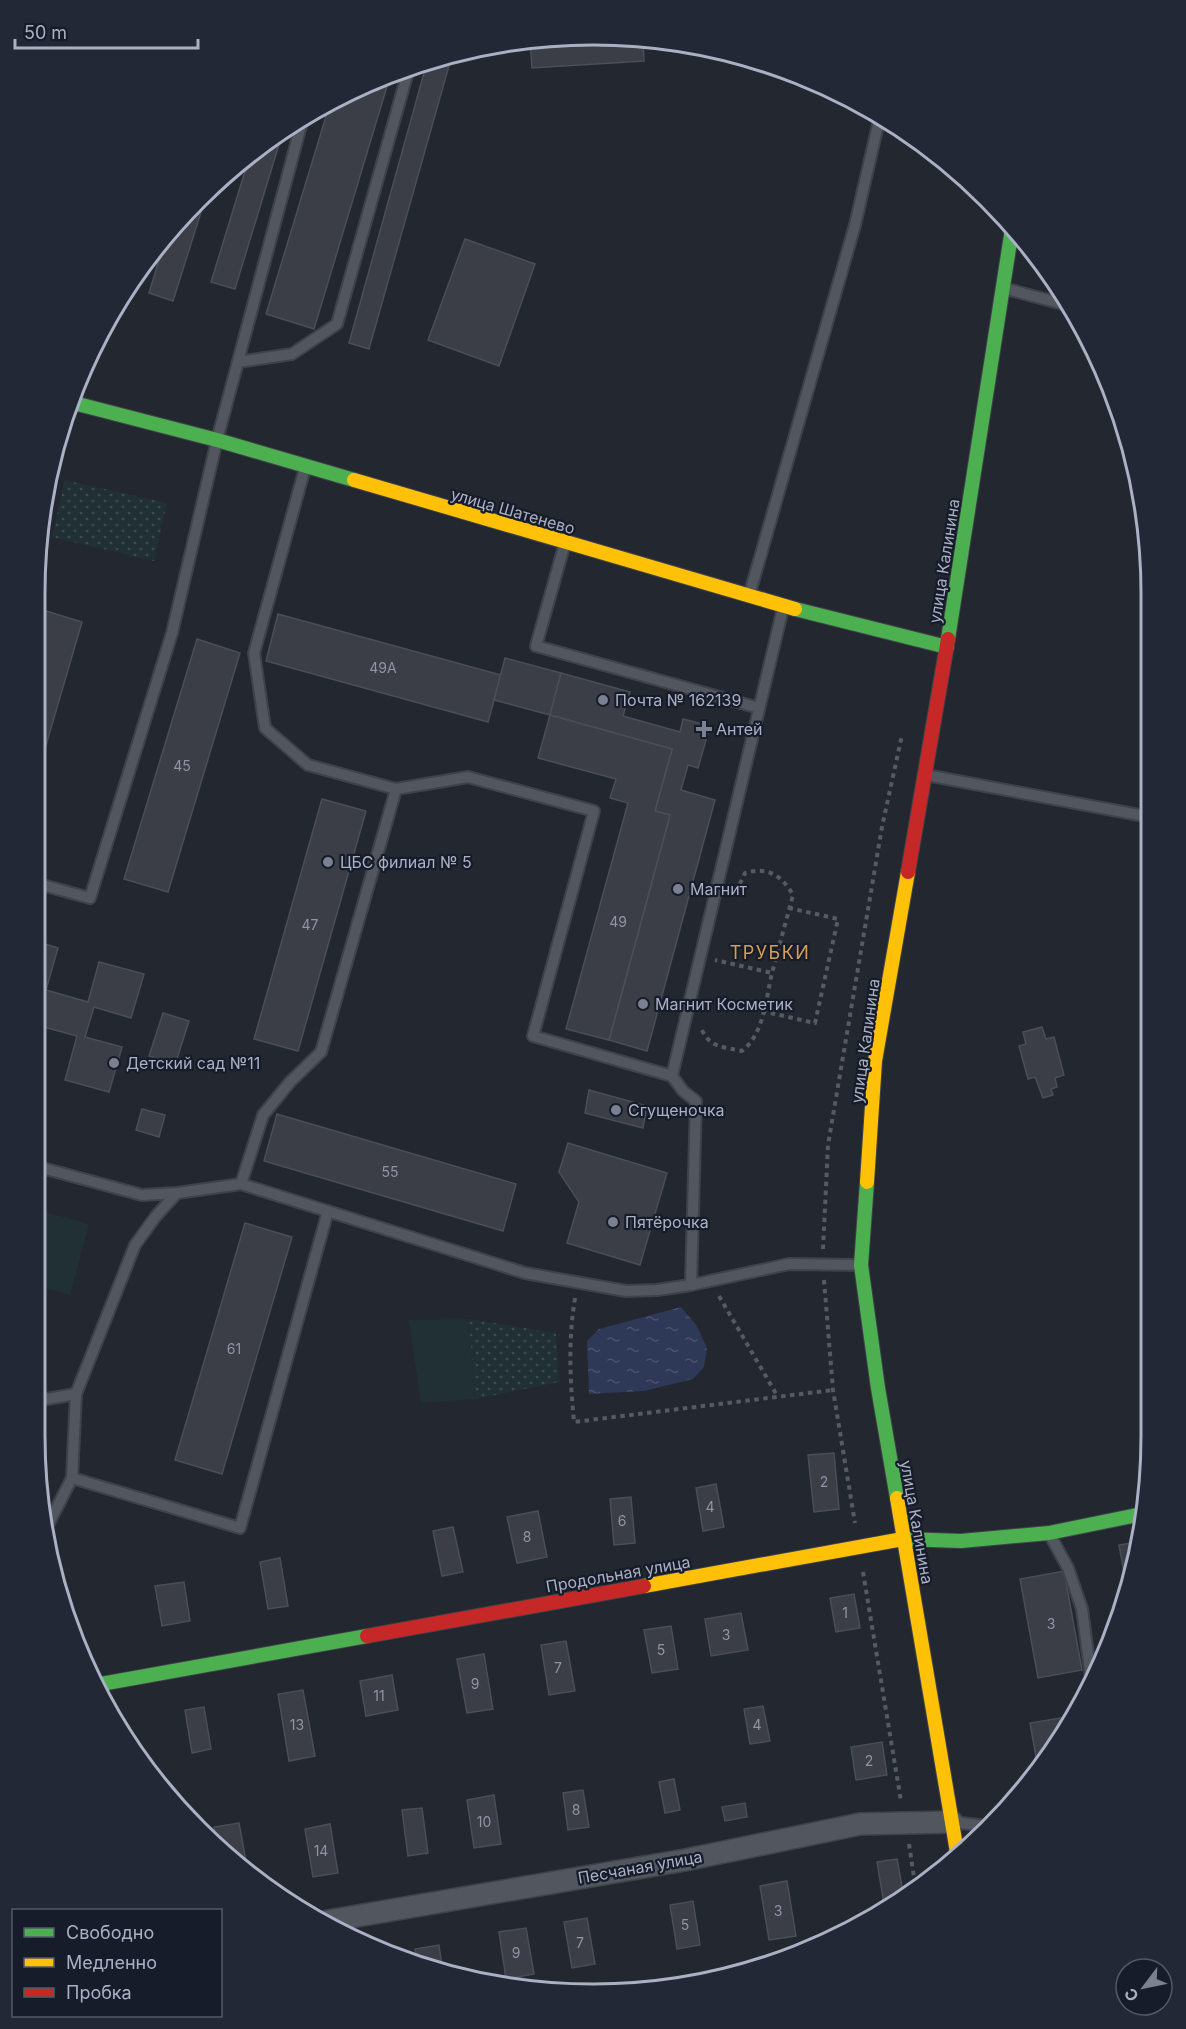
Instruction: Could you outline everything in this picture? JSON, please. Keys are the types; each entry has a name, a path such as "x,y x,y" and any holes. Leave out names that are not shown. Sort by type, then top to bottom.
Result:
{"street":[{"name":"улица Калинина","path":"956,1846 902,1539 861,1265 875,1061 947,647 1011,239"},
{"name":"улица Шатенево","path":"79,404 217,440 784,606 947,647"},
{"name":"Продольная улица","path":"105,1683 902,1539 961,1541 1049,1533 1135,1515"},
{"name":"Песчаная улица","path":"336,1920 685,1860 860,1824 952,1822"}],"lane":[{"path":"238,362 292,354 337,324 406,78"},
{"path":"749,596 855,225 878,125"},
{"path":"45,886 90,897 172,633 217,440 300,130"},
{"path":"1003,288 1058,303"},
{"path":"305,466 254,653 265,728 308,765 396,789 468,777 594,811 532,1036 672,1076 683,1091 696,1101 691,1285"},
{"path":"565,543 536,646 759,708"},
{"path":"672,1076 784,606"},
{"path":"925,775 1141,816"},
{"path":"241,1184 263,1115 290,1082 321,1052 396,789"},
{"path":"45,1169 142,1195 177,1193 241,1184 525,1273 626,1291 657,1290 691,1285 789,1264 861,1265"},
{"path":"52,1518 72,1478 76,1394 135,1245 156,1216 177,1193"},
{"path":"72,1478 240,1528 328,1211"},
{"path":"45,1399 76,1394"},
{"path":"1049,1533 1068,1568 1082,1609 1090,1666"},
{"path":"952,1822 978,1825"}],"path":[{"path":"701,1030 711,1044 742,1052 750,1045 757,1032 793,895 786,883 778,876 754,870 745,873 733,900"},
{"path":"762,1011 815,1023 838,919 789,908"},
{"path":"718,961 720,951"},
{"path":"700,957 772,973"},
{"path":"710,1281 778,1397"},
{"path":"578,1282 570,1329 570,1388 574,1422 833,1390"}],"shaded area":[{"path":"65,480 167,503 154,561 52,537"},
{"path":"45,1212 89,1224 70,1295 45,1288"},
{"path":"469,1319 475,1399 421,1403 409,1320"},
{"path":"469,1319 556,1333 559,1382 475,1399"}],"water":[{"path":"681,1307 697,1326 707,1348 704,1367 693,1379 644,1391 589,1394 587,1341 599,1329"}],"building":[{"path":"593,45 643,48 644,61 532,68 531,49"},
{"path":"449,64 369,349 349,343 424,72"},
{"path":"387,85 314,329 266,314 327,114"},
{"path":"279,144 235,289 211,282 246,169"},
{"path":"201,211 173,301 149,293 160,257"},
{"path":"465,239 535,264 499,366 428,340"},
{"path":"45,611 82,622 45,749"},
{"path":"278,614 501,675 488,722 266,661"},
{"path":"197,639 240,653 168,892 124,879"},
{"path":"505,658 561,673 550,715 494,700"},
{"path":"561,673 630,692 623,716 680,732 683,719 710,726 698,768 688,765 681,790 715,800 647,1051 609,1040 670,815 655,811 672,749 550,715"},
{"path":"550,715 672,749 655,811 670,815 609,1040 566,1029 628,803 610,798 616,779 538,758"},
{"path":"322,799 366,811 298,1051 254,1039"},
{"path":"45,944 58,948 46,990 88,1002 99,962 144,974 131,1018 94,1007 85,1037 122,1047 109,1092 65,1080 77,1036 45,1027"},
{"path":"163,1013 189,1021 175,1065 149,1056"},
{"path":"1042,1027 1046,1039 1054,1037 1064,1075 1055,1078 1057,1087 1051,1089 1053,1095 1043,1098 1035,1077 1028,1079 1019,1046 1026,1044 1023,1032"},
{"name":"Сгущеночка","path":"589,1090 647,1106 643,1128 585,1113"},
{"path":"142,1109 165,1115 159,1137 136,1130"},
{"path":"277,1114 516,1184 503,1231 264,1161"},
{"name":"Пятёрочка","path":"568,1143 667,1173 640,1265 567,1243 579,1202 559,1172"},
{"path":"245,1223 292,1237 222,1474 175,1460"},
{"path":"834,1453 839,1509 814,1512 808,1455"},
{"path":"716,1484 724,1527 703,1531 696,1488"},
{"path":"631,1497 635,1543 614,1545 610,1499"},
{"path":"538,1511 547,1557 517,1563 507,1517"},
{"path":"453,1527 463,1572 442,1576 433,1531"},
{"path":"1130,1543 1124,1570 1119,1545"},
{"path":"280,1558 288,1606 268,1609 260,1562"},
{"path":"1064,1571 1082,1670 1038,1678 1020,1579"},
{"path":"184,1582 190,1621 162,1626 155,1586"},
{"path":"854,1594 860,1628 836,1632 830,1598"},
{"path":"741,1613 748,1650 711,1656 705,1619"},
{"path":"671,1626 678,1669 652,1673 644,1630"},
{"path":"566,1641 575,1691 549,1695 541,1645"},
{"path":"484,1654 493,1709 467,1713 457,1659"},
{"path":"392,1675 398,1710 366,1716 360,1681"},
{"path":"303,1690 315,1756 289,1761 278,1694"},
{"path":"763,1706 770,1741 750,1744 744,1709"},
{"path":"204,1707 211,1749 192,1753 185,1710"},
{"path":"1063,1717 1036,1758 1030,1723"},
{"path":"882,1742 887,1775 856,1780 851,1747"},
{"path":"674,1779 680,1810 665,1813 659,1782"},
{"path":"583,1790 589,1827 568,1830 563,1793"},
{"path":"494,1795 501,1844 474,1848 467,1800"},
{"path":"745,1803 747,1817 725,1821 722,1807"},
{"path":"422,1808 428,1853 408,1856 402,1810"},
{"path":"239,1823 246,1860 215,1831 214,1827"},
{"path":"330,1824 338,1873 313,1877 305,1829"},
{"path":"897,1859 902,1888 883,1901 877,1862"},
{"path":"787,1881 796,1936 769,1940 760,1886"},
{"path":"693,1901 700,1945 677,1949 670,1905"},
{"path":"587,1918 595,1964 572,1968 564,1922"},
{"path":"526,1928 534,1974 513,1978 506,1976 499,1932"},
{"path":"439,1945 441,1962 416,1955 415,1949"}],"traffic: fast":[{"path":"948,639 1011,238"},
{"path":"79,404 217,440 354,480"},
{"path":"795,609 947,647"},
{"path":"867,1182 861,1265 878,1388 897,1498"},
{"path":"903,1539 961,1541 1049,1533 1135,1515"},
{"path":"105,1683 367,1636"}],"traffic: slow":[{"path":"354,480 795,609"},
{"path":"867,1182 875,1061 908,872"},
{"path":"897,1498 956,1846"},
{"path":"644,1586 903,1539"}],"traffic: jam":[{"path":"908,872 948,639"},
{"path":"367,1636 644,1586"}],"place":[{"name":"Почта № 162139","path":"603,700"},
{"name":"Антей","path":"704,729"},
{"name":"ЦБС филиал № 5","path":"328,862"},
{"name":"Магнит","path":"678,889"},
{"name":"Магнит Косметик","path":"643,1004"},
{"name":"Детский сад №11","path":"114,1063"},
{"name":"Сгущеночка","path":"616,1110"},
{"name":"Пятёрочка","path":"613,1222"}],"district":[{"name":"ТРУБКИ","path":"770,953"}]}
